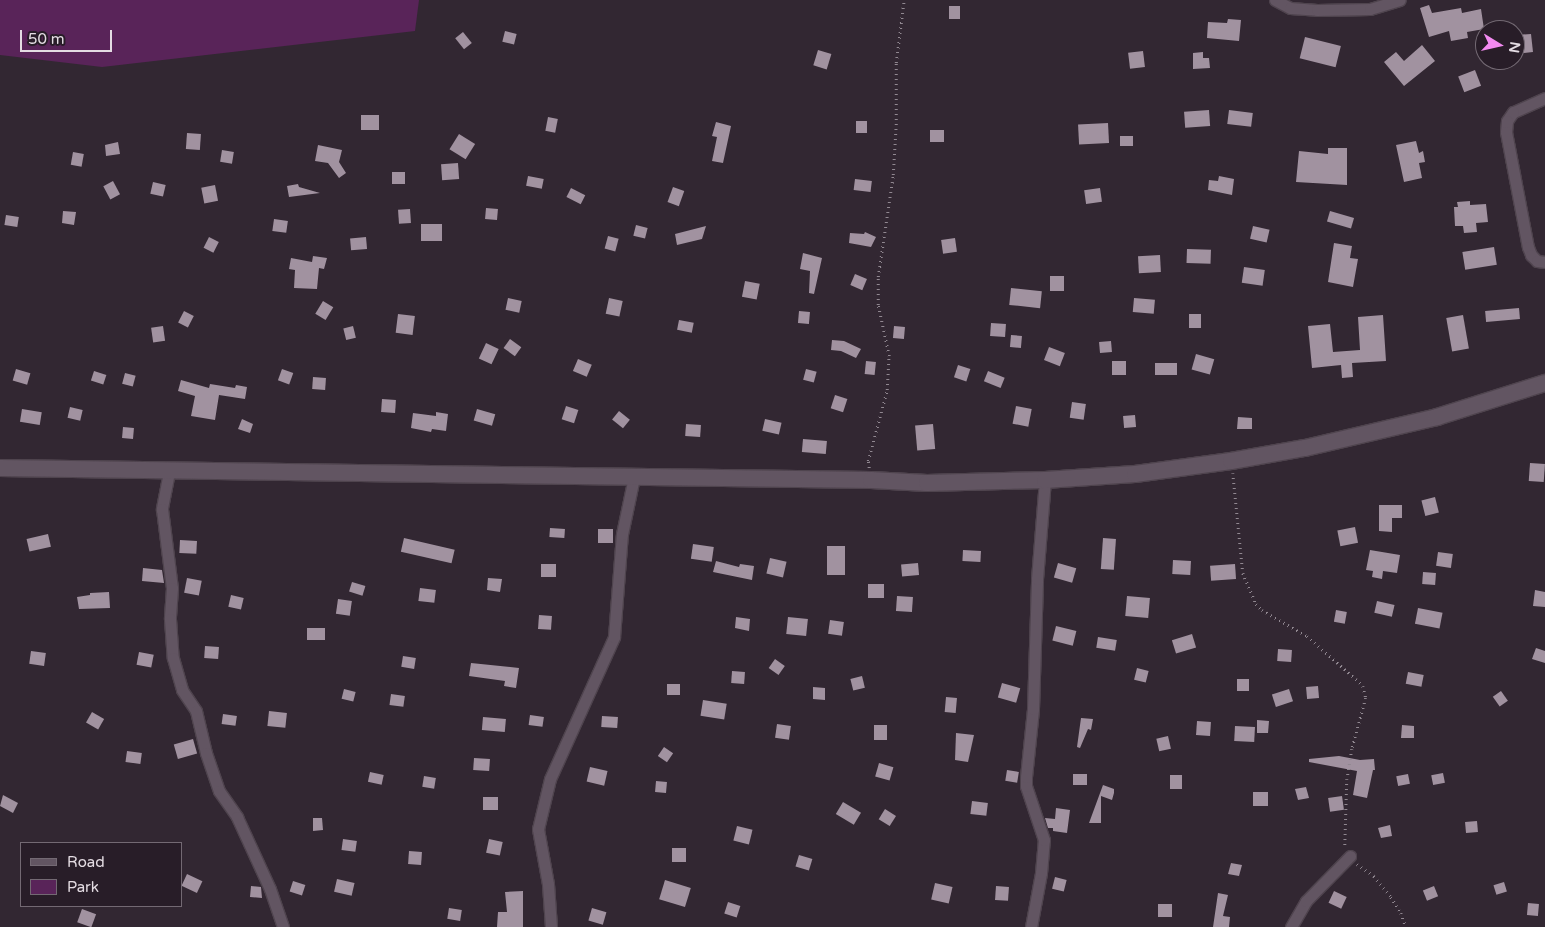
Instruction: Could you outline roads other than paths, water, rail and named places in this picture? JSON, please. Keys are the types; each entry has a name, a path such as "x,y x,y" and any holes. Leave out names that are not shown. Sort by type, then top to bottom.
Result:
{"main road":[{"path":"0,468 168,472 871,480 927,483 1045,480 1135,474 1231,462 1305,448 1437,416 1545,383"}],"street":[{"path":"1275,0 1290,8 1317,10 1370,9 1400,0"},
{"path":"1545,98 1513,112 1507,120 1506,132 1528,247 1531,255 1537,261 1545,262"},
{"path":"168,472 162,508 172,588 170,620 173,658 182,690 196,711 206,753 219,791 237,817 270,889 283,927"},
{"path":"552,927 548,884 538,829 550,779 614,637 622,534 634,478"},
{"path":"1030,927 1041,874 1044,840 1026,786 1026,777 1033,709 1038,579 1045,480"},
{"path":"1291,927 1306,901 1350,856"}]}
